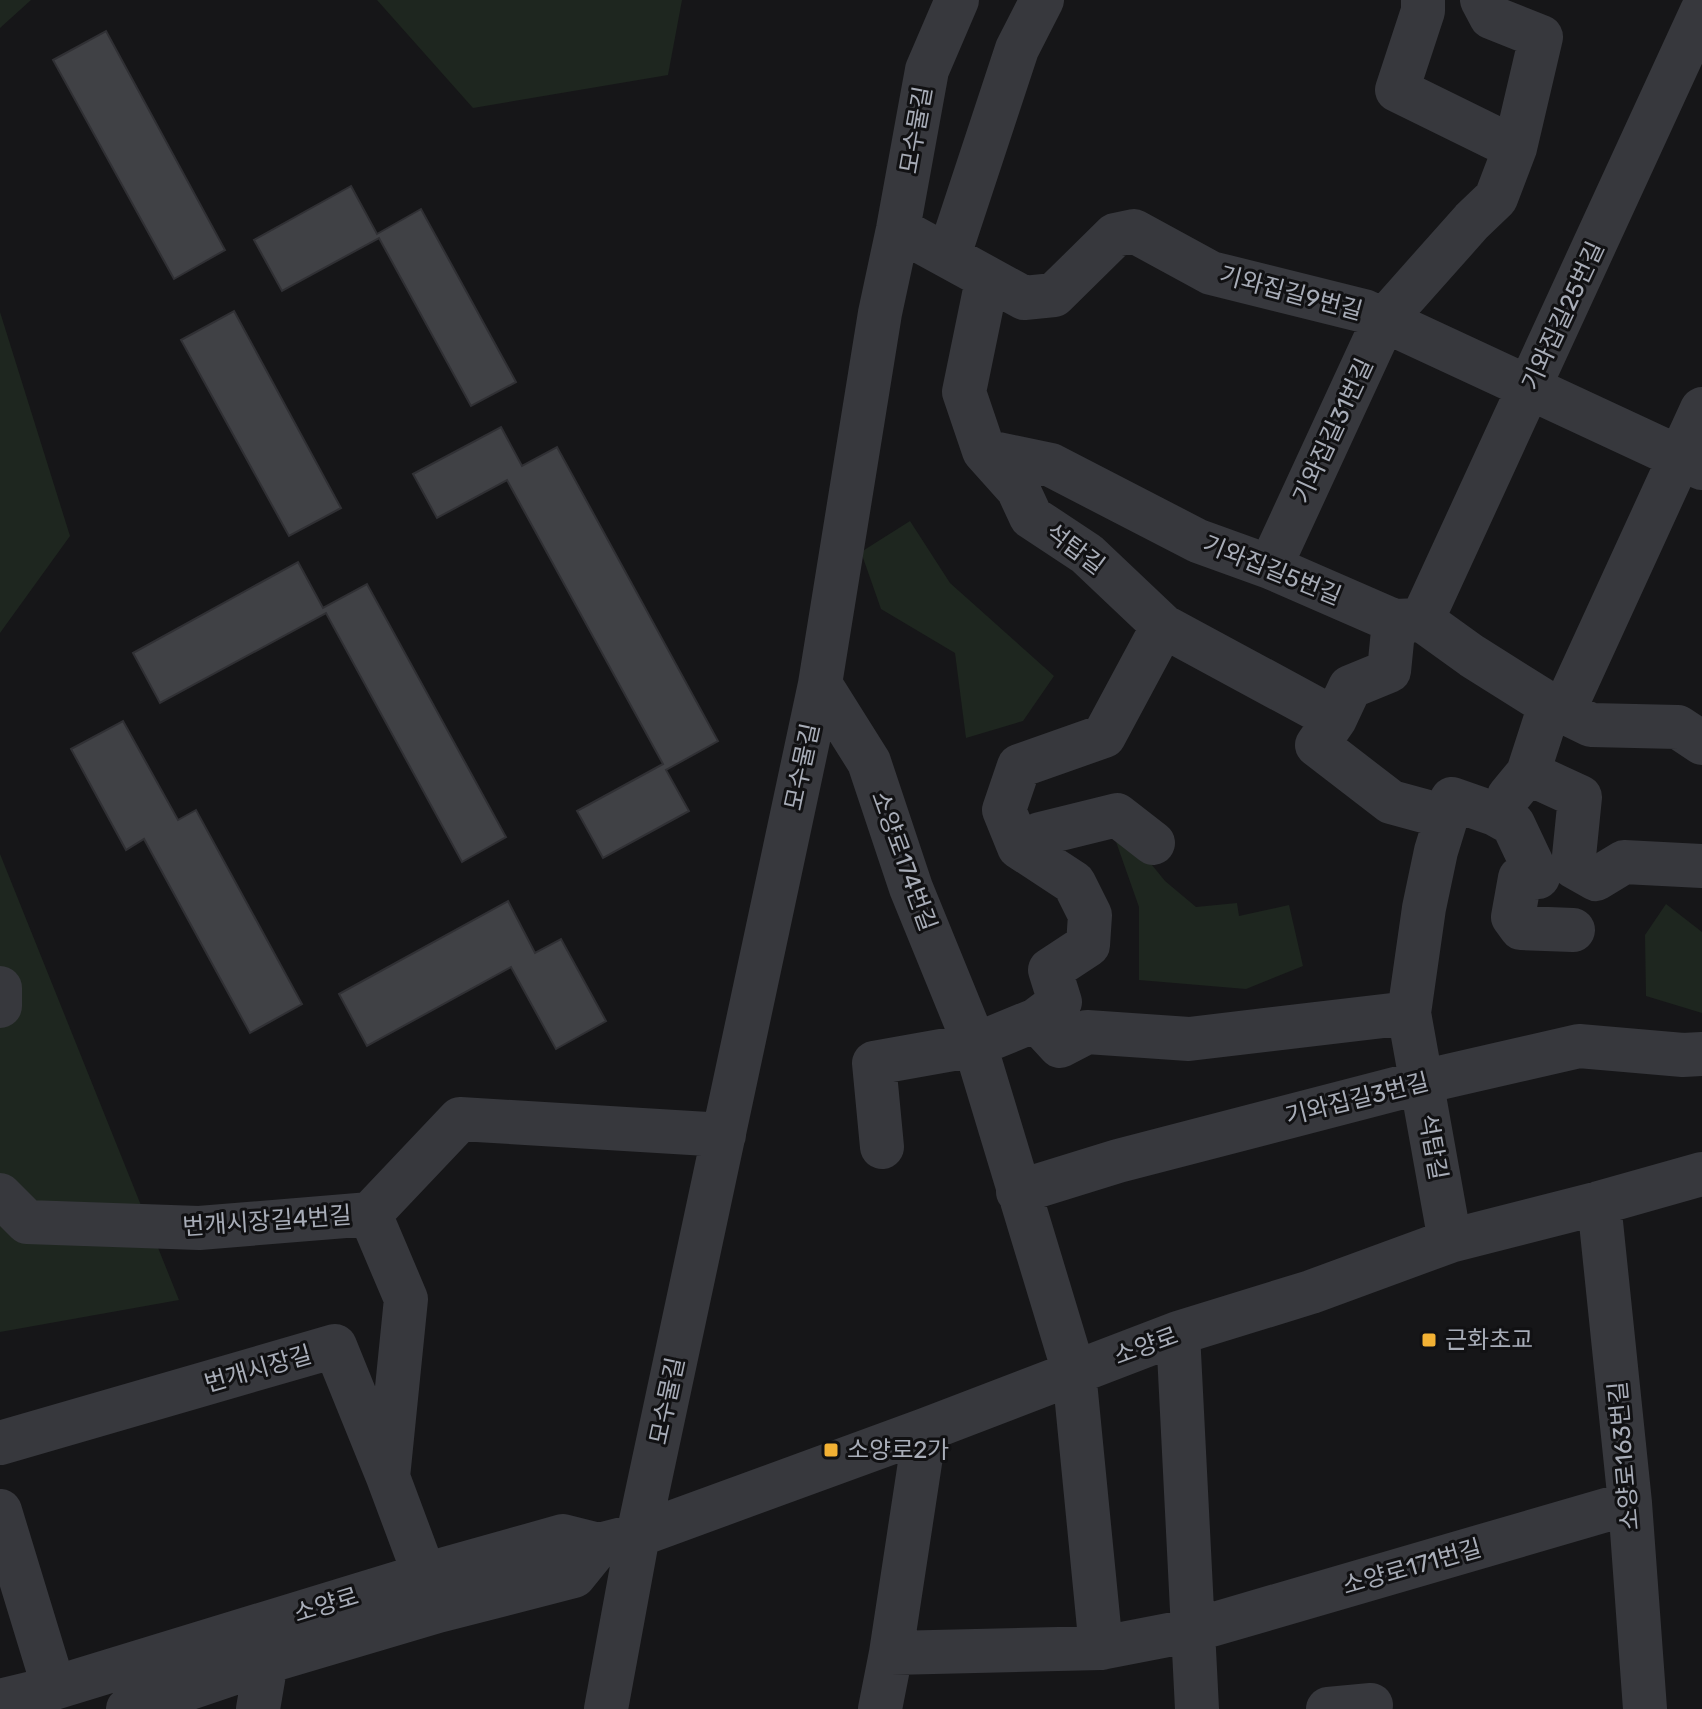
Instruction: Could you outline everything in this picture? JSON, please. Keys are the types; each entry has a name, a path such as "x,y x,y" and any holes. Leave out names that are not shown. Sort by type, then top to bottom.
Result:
{"street":[{"name":"모수물길","path":"606,1709 619,1540 724,1135 820,684 880,313 927,70 957,0"},
{"path":"949,255 1017,49 1042,0"},
{"path":"1423,0 1423,11 1397,90 1515,148"},
{"name":"기와집길31번길","path":"1270,567 1384,320 1496,198 1515,148 1541,37 1491,17 1482,0"},
{"name":"기와집길25번길","path":"1408,620 1530,388 1702,11"},
{"name":"기와집길9번길","path":"898,229 1024,298 1054,295 1115,235 1134,231 1211,273 1364,311 1690,463"},
{"name":"석탑길","path":"987,280 964,392 984,451 1018,489 1031,517 1087,554 1163,626 1335,719"},
{"path":"1495,814 1528,773 1557,708 1690,463 1702,409"},
{"name":"기와집길5번길","path":"984,451 1051,465 1198,541 1408,620 1591,725 1678,727 1702,743"},
{"path":"1408,620 1389,671 1350,687 1335,719 1317,745 1391,802 1446,817 1452,799 1495,814 1513,824 1538,877 1520,878 1513,917 1521,928 1573,930"},
{"path":"882,1147 874,1063 975,1045 1036,1020 1060,1002 1050,970 1088,945 1090,915 1074,883 1019,847 1004,810 1019,766 1104,736 1163,626"},
{"name":"소양로174번길","path":"820,684 869,762 911,888 975,1045 1074,1372 1101,1648"},
{"path":"1528,773 1580,797 1573,866 1596,879 1624,862 1702,866"},
{"path":"1019,847 1040,834 1117,815 1153,843"},
{"name":"석탑길","path":"1446,817 1424,908 1409,1013 1450,1241"},
{"path":"0,988 0,1006"},
{"path":"1036,1020 1060,1046 1087,1032 1189,1039 1409,1013"},
{"name":"기와집길3번길","path":"1018,1192 1118,1161 1422,1082 1579,1046 1702,1054"},
{"path":"370,1214 460,1119 724,1135"},
{"name":"소양로","path":"0,1701 431,1593 574,1576 619,1540 925,1430 1178,1333 1311,1292 1450,1241 1702,1174"},
{"name":"번개시장길4번길","path":"0,1195 27,1222 199,1228 370,1214 406,1299 388,1477"},
{"name":"소양로163번길","path":"1599,1203 1630,1503 1645,1709"},
{"path":"1178,1333 1197,1709"},
{"name":"번개시장길","path":"0,1443 335,1346 431,1593"},
{"path":"880,1709 925,1430"},
{"name":"소양로171번길","path":"891,1653 1101,1648 1194,1630 1630,1503"},
{"path":"0,1511 54,1688"},
{"name":"소양로","path":"128,1709 266,1662 431,1593"},
{"path":"258,1709 266,1662"}],"shaded area":[{"path":"0,0 31,0 0,28"},
{"path":"377,0 682,0 668,75 473,108"},
{"path":"0,312 70,536 0,633"},
{"path":"910,521 950,583 1054,676 1023,721 966,738 955,653 881,609 861,552"},
{"path":"1114,836 1143,854 1165,881 1196,907 1237,903 1239,916 1289,905 1303,966 1246,989 1139,980 1139,907"},
{"path":"0,854 179,1300 0,1332"},
{"path":"1666,904 1702,932 1702,1013 1646,996 1645,935"}],"building":[{"path":"106,31 225,250 174,279 53,60"},
{"path":"351,186 377,234 421,209 516,382 471,406 379,238 282,291 254,240"},
{"path":"234,311 341,508 289,536 181,340"},
{"path":"501,427 522,466 557,447 718,741 666,770 689,811 603,858 577,811 663,764 507,480 437,518 413,474"},
{"path":"298,562 323,608 367,584 506,837 462,862 326,613 160,703 133,653"},
{"path":"123,721 178,820 196,810 302,1004 250,1033 144,839 126,850 71,749"},
{"path":"508,901 535,953 561,939 606,1021 556,1049 511,967 367,1046 339,994"}],"place":[{"name":"근화초교","path":"1429,1340"},
{"name":"소양로2가","path":"831,1450"}]}
